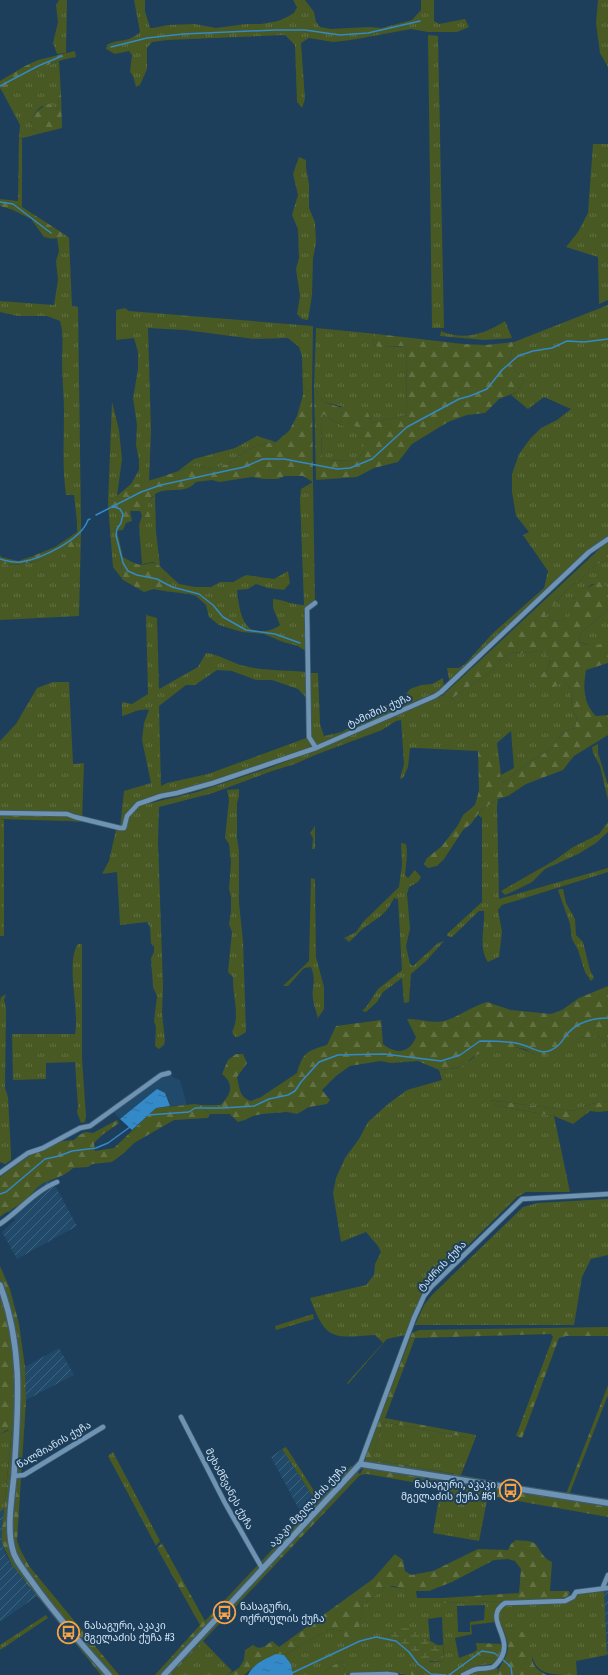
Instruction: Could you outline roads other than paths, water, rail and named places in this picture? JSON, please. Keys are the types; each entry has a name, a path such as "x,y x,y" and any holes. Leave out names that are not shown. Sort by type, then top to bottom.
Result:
{"street":[{"name":"ტამიშის ქუჩა","path":"0,813 67,814 74,818 124,828 127,816 138,804 161,796 213,783 316,748 441,692 589,552 608,539"},
{"path":"315,603 307,609 307,645 309,737 316,748"},
{"path":"0,1173 28,1152 43,1148 80,1128 90,1126 161,1075 169,1073"},
{"path":"0,1224 47,1187 57,1182"},
{"name":"ტაძრის ქუჩა","path":"360,1464 414,1318 424,1296 431,1287 522,1199 608,1194"},
{"path":"0,1286 14,1333 19,1380 10,1536 14,1555 50,1607 109,1675"},
{"name":"მუხამწვანეს ქუჩა","path":"181,1417 225,1503 262,1568"},
{"name":"წალმიანის ქუჩა","path":"14,1476 24,1475 103,1427"},
{"name":"აკაკი მგელაძის ქუჩა","path":"164,1675 360,1464 608,1503"},
{"path":"463,1675 475,1669 492,1667 502,1656 506,1646 496,1615 498,1608 505,1603 565,1601 572,1597 576,1592 605,1588 608,1575"},
{"path":"352,1675 396,1675"}],"water":[{"path":"157,1089 165,1093 170,1106 156,1108 132,1130 120,1119"},
{"path":"276,1654 284,1655 291,1664 293,1675 248,1675 256,1665"}],"waterway":[{"path":"111,47 147,38 183,34 275,30 305,30 340,35 368,33 420,21"},
{"path":"0,86 38,66 62,56"},
{"path":"0,202 13,204 51,233"},
{"path":"96,515 141,492 161,485 244,467 263,459 284,459 337,469 350,468 372,459 407,427 459,399 487,389 502,370 518,356 533,351 552,348 567,341 584,342 608,339"},
{"path":"112,506 120,509 123,514 116,535 123,563 128,571 137,575 157,579 172,587 199,594 213,605 223,617 246,630 275,634 300,643"},
{"path":"0,559 21,562 49,553 77,535 90,519"},
{"path":"148,1115 189,1112 195,1108 254,1106 269,1099 288,1095 295,1091 319,1062 338,1055 384,1054 441,1061 460,1055 480,1041 513,1043 546,1052 558,1045 569,1032 582,1023 608,1018"},
{"path":"0,1194 6,1192 45,1159 72,1151 96,1148 108,1143 130,1127"},
{"path":"292,1673 360,1641 376,1637 396,1641 409,1652 418,1664 431,1674 446,1675"},
{"path":"449,1675 482,1651 497,1655"},
{"path":"502,1659 511,1667 512,1675"}],"place":[{"name":"ნასაგური, აკაკი მგელაძის ქუჩა #61","path":"511,1491"},
{"name":"ნასაგური, ოქროულის ქუჩა","path":"224,1613"},
{"name":"ნასაგური, აკაკი მგელაძის ქუჩა #3","path":"68,1632"}]}
